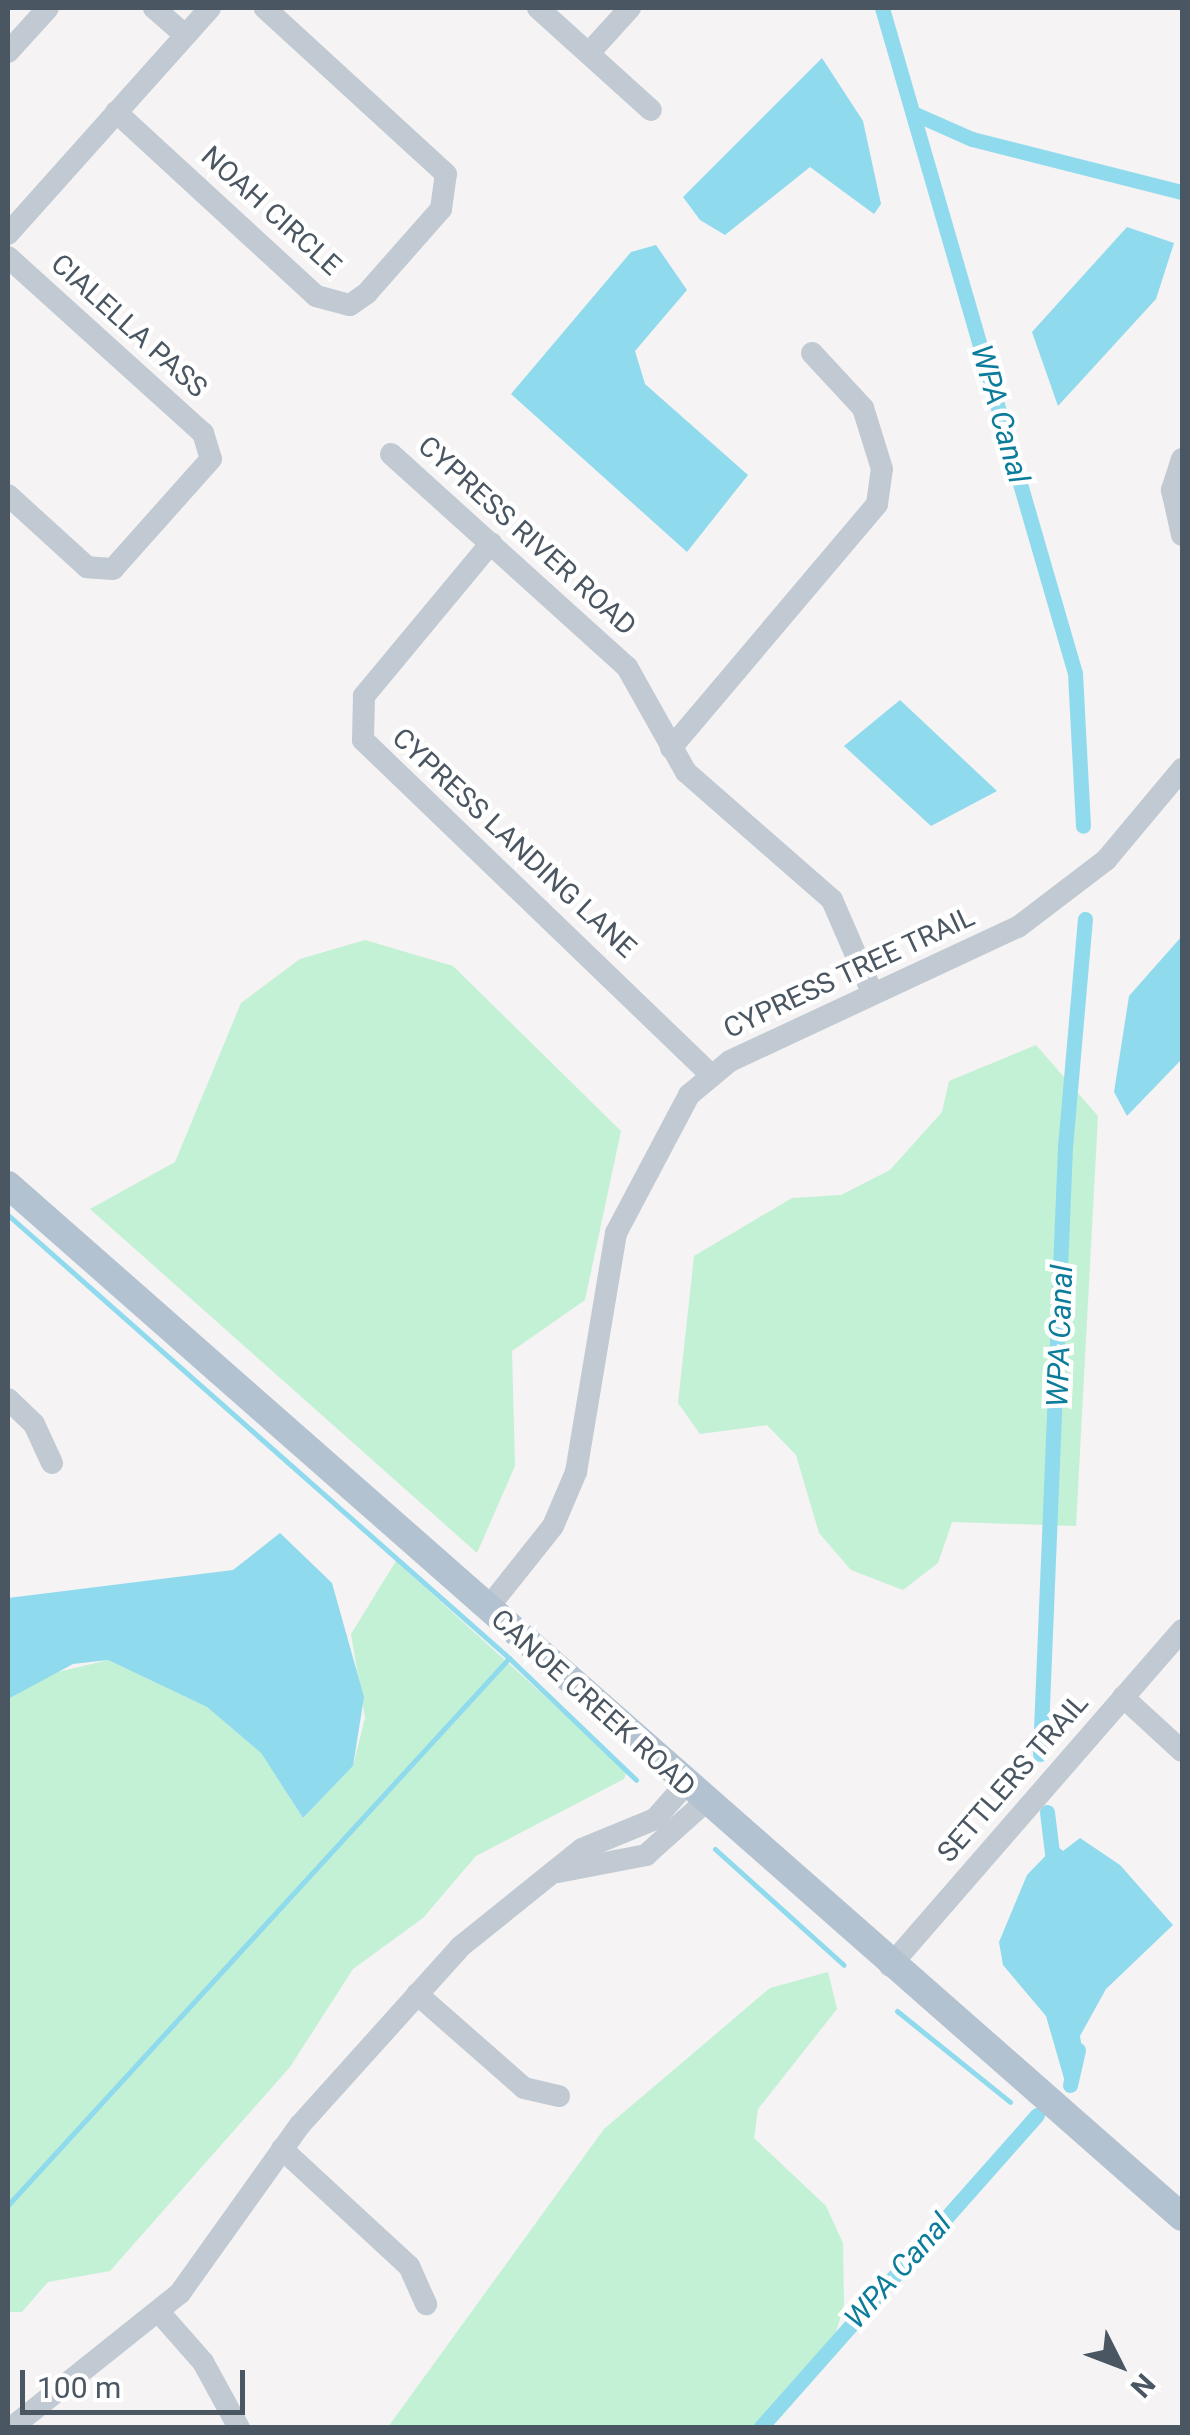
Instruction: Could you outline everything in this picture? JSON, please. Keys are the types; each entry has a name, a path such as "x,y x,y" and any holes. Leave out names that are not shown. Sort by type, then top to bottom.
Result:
{"main road":[{"name":"CANOE CREEK ROAD","path":"8,1185 890,1966 1021,2074 1182,2217"}],"street":[{"path":"8,52 48,8"},
{"path":"154,8 185,36"},
{"path":"8,234 210,8"},
{"name":"NOAH CIRCLE","path":"116,112 316,296 350,305 367,293 442,209 446,174 266,8"},
{"path":"538,8 651,110"},
{"path":"589,53 630,8"},
{"name":"CIALELLA PASS","path":"8,257 203,433 211,459 113,569 87,567 8,495"},
{"path":"672,748 878,504 882,470 863,408 812,353"},
{"name":"CYPRESS RIVER ROAD","path":"391,454 627,667 686,772 832,900 872,992"},
{"path":"1182,459 1172,490 1182,535"},
{"name":"CYPRESS LANDING LANE","path":"491,543 364,696 363,740 712,1076"},
{"name":"CYPRESS TREE TRAIL","path":"487,1609 554,1526 569,1490 616,1233 665,1130 712,1076 872,992 1018,927 1106,860 1182,769"},
{"path":"8,1399 34,1424 52,1463"},
{"name":"SETTLERS TRAIL","path":"890,1966 1182,1630"},
{"path":"1123,1697 1182,1751"},
{"path":"12,2428 158,2311 282,2149 417,1994 511,1899 558,1872 582,1849 655,1819 695,1793"},
{"path":"417,1994 524,2088 559,2096"},
{"path":"282,2149 409,2266 426,2304"},
{"path":"158,2311 202,2362 238,2428"}],"green space":[{"path":"365,940 453,966 621,1131 585,1300 512,1351 515,1466 477,1553 90,1209 175,1162 241,1003 300,959"},
{"path":"1036,1045 1098,1116 1076,1526 952,1522 938,1563 903,1590 851,1570 819,1533 796,1455 767,1425 700,1434 678,1403 694,1256 792,1198 841,1195 890,1170 942,1112 949,1081"},
{"path":"396,1561 627,1771 624,1779 476,1856 423,1918 353,1969 290,2067 110,2271 48,2282 22,2312 8,2312 8,1699 41,1676 108,1660 207,1707 261,1753 303,1818 353,1766 365,1718 351,1634"},
{"path":"828,1972 837,2009 758,2109 754,2138 826,2206 843,2243 844,2305 834,2339 753,2427 388,2427 604,2129 770,1988"}],"water":[{"path":"822,58 863,121 881,204 874,214 810,167 725,235 700,220 683,197"},
{"path":"1127,227 1174,243 1156,299 1058,406 1032,332"},
{"path":"656,245 687,290 635,351 645,384 748,475 687,552 511,394 631,252"},
{"path":"900,700 997,791 931,826 844,746"},
{"path":"1182,936 1182,1059 1127,1116 1114,1092 1129,996"},
{"path":"280,1533 332,1583 364,1697 353,1766 303,1818 261,1753 207,1707 108,1660 73,1664 8,1699 8,1598 233,1570"},
{"path":"1080,1838 1120,1865 1173,1925 1106,1989 1080,2036 1084,2060 1065,2082 1046,2016 1003,1965 999,1942 1027,1875 1056,1845 1063,1851"}],"waterway":[{"name":"WPA Canal","path":"882,8 1075,673 1083,826"},
{"path":"913,113 972,139 1182,192"},
{"name":"WPA Canal","path":"1040,1754 1065,1147 1085,919"},
{"path":"8,1215 509,1658"},
{"path":"8,2205 509,1658 636,1780"},
{"name":"WPA Canal","path":"1047,1812 1054,1869"},
{"path":"715,1849 844,1965"},
{"path":"897,2011 1010,2102"},
{"name":"WPA Canal","path":"1070,2085 1078,2050"},
{"name":"WPA Canal","path":"760,2428 1037,2115"}]}
